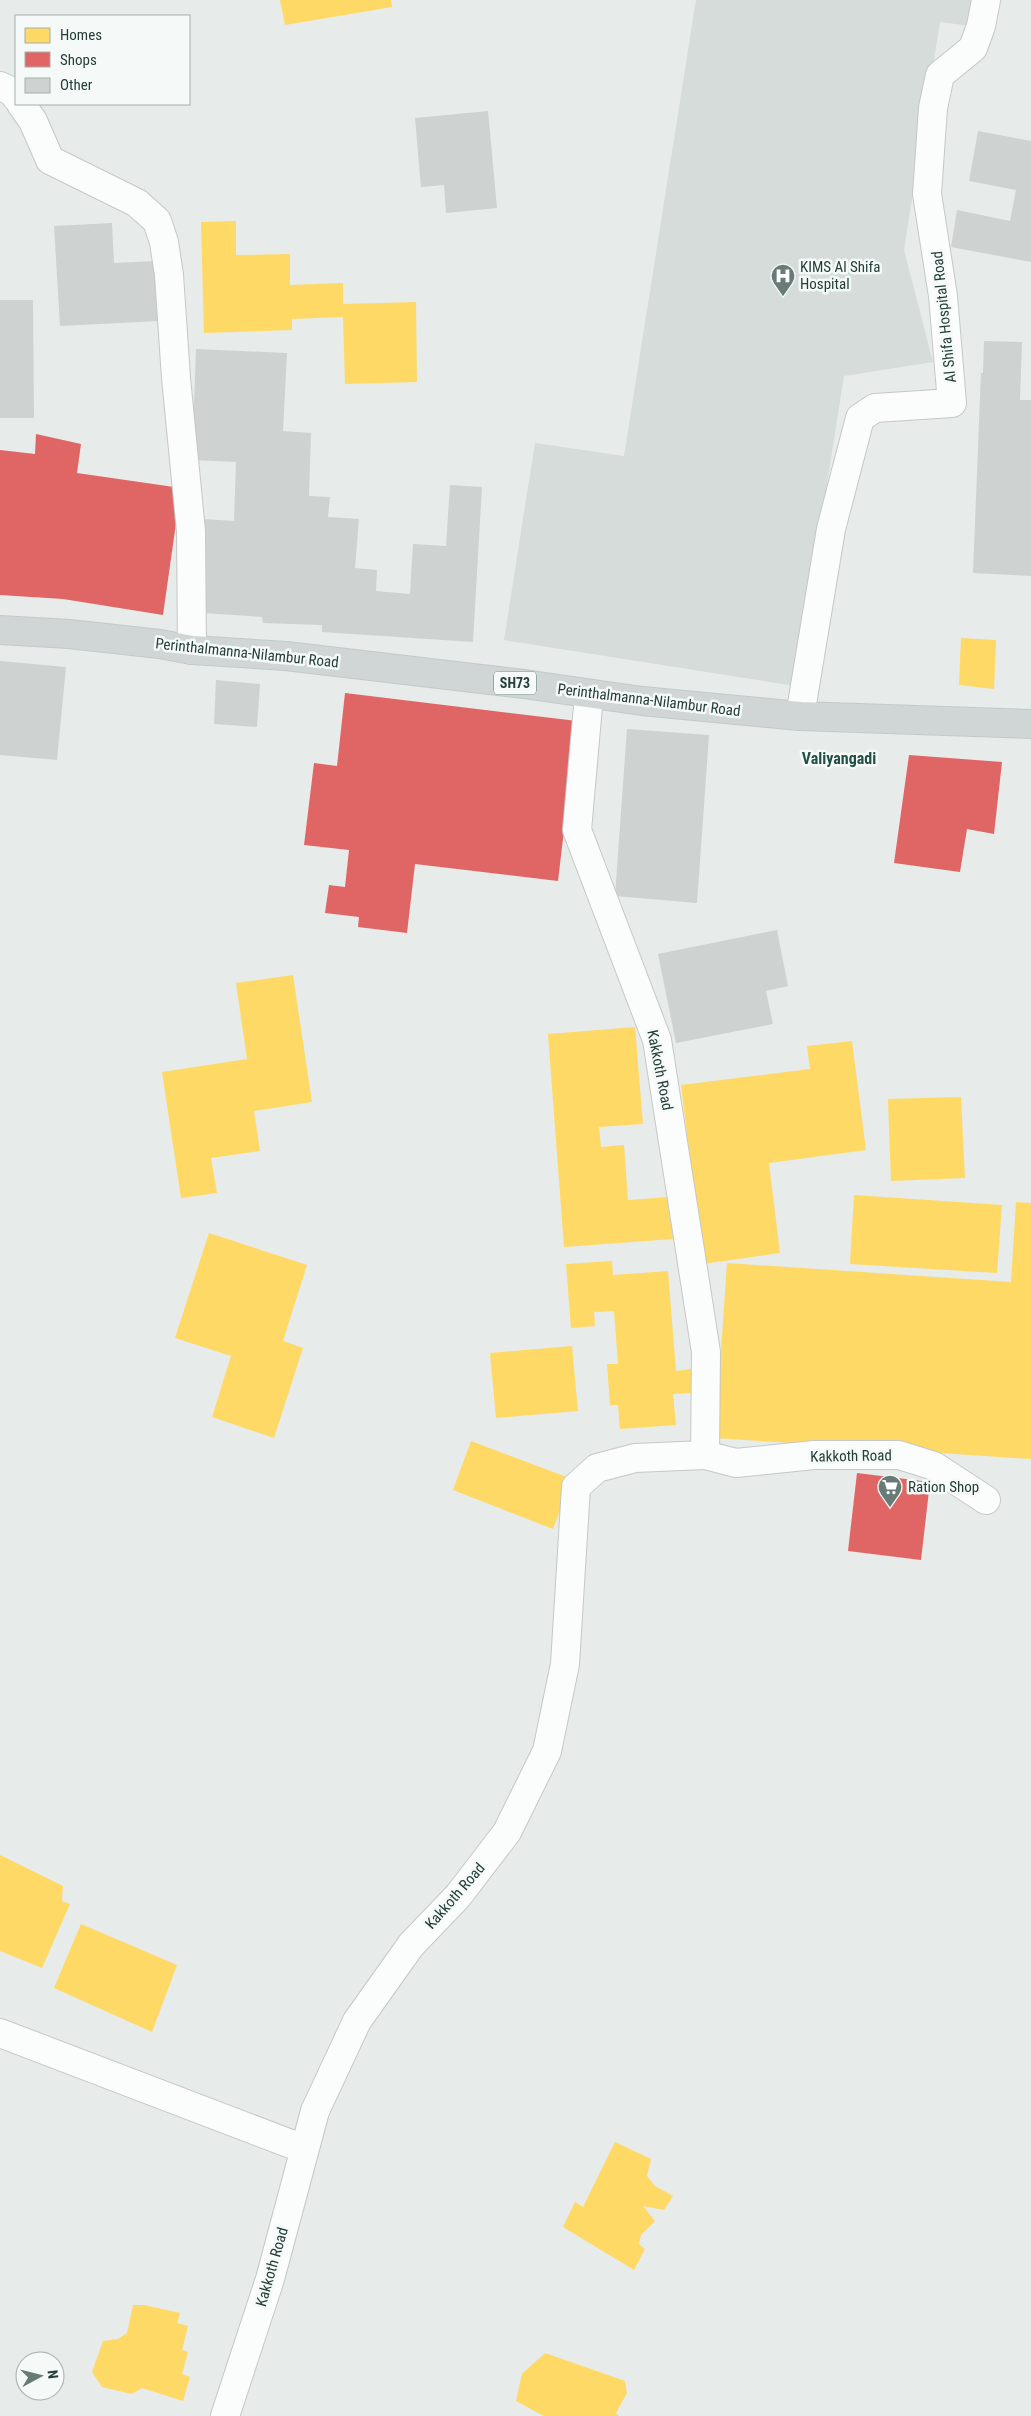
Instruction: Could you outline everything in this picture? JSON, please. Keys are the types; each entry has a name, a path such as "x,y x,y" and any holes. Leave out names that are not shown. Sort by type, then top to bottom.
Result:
{"main road":[{"name":"Perinthalmanna-Nilambur Road","path":"0,630 106,638 160,644 192,650 286,656 524,684 589,695 800,716 1031,724"}],"street":[{"name":"Al Shifa Hospital Road","path":"800,716 831,529 860,418 875,408 952,403 943,296 928,194 933,108 940,75 973,48 981,26 986,0"},
{"path":"0,86 13,92 15,95"},
{"path":"22,105 33,121 50,160 137,203 157,220 164,242 169,275 190,531 192,650"},
{"name":"Kakkoth Road","path":"589,695 577,830 657,1040 706,1352 705,1455"},
{"name":"Kakkoth Road","path":"226,2416 270,2279 315,2111 357,2020 411,1945 458,1896 507,1832 547,1751 565,1664 576,1487 597,1468 635,1458 705,1455 736,1463 814,1455 899,1455 934,1466 986,1500"},
{"path":"0,2033 304,2150"}],"shaded area":[{"name":"KIMS Al Shifa Hospital","path":"696,0 976,0 972,26 940,22 904,250 933,362 844,376 795,686 504,640 535,443 624,456"}],"building: Homes":[{"path":"280,0 391,0 392,7 285,25"},
{"path":"236,221 236,255 290,254 290,285 343,283 343,304 416,302 417,382 345,384 343,317 292,319 292,330 204,333 201,222"},
{"path":"961,638 996,640 994,689 959,685"},
{"path":"293,975 312,1102 254,1111 260,1151 211,1158 217,1193 181,1198 162,1072 247,1059 236,983"},
{"path":"635,1027 643,1124 599,1127 601,1147 624,1145 628,1200 670,1197 673,1239 564,1247 548,1034"},
{"path":"852,1041 866,1150 769,1163 780,1253 703,1264 681,1085 810,1069 807,1046"},
{"path":"961,1097 965,1178 891,1181 888,1099"},
{"path":"854,1195 1002,1205 997,1273 850,1264"},
{"path":"1016,1202 1031,1203 1031,1459 715,1438 727,1263 1011,1282"},
{"path":"209,1233 307,1265 283,1341 303,1348 274,1438 212,1417 231,1356 175,1338"},
{"path":"612,1261 613,1275 668,1271 676,1371 691,1369 692,1393 673,1394 676,1425 620,1429 618,1405 610,1405 607,1364 618,1364 614,1311 594,1312 595,1326 571,1328 566,1264"},
{"path":"572,1346 578,1411 496,1418 490,1353"},
{"path":"471,1441 572,1479 553,1529 453,1490"},
{"path":"0,1855 63,1886 62,1901 70,1904 42,1968 0,1951"},
{"path":"81,1924 177,1965 152,2032 54,1988"},
{"path":"615,2142 651,2159 647,2176 655,2186 673,2196 664,2210 643,2206 655,2221 641,2235 639,2244 645,2249 634,2270 563,2227 575,2202 583,2207"},
{"path":"133,2305 144,2305 180,2313 177,2323 188,2326 182,2350 188,2352 182,2374 190,2377 183,2401 142,2388 132,2394 102,2387 92,2372 103,2341 118,2339 127,2333"},
{"path":"545,2353 625,2381 627,2393 616,2413 619,2416 544,2416 516,2401 522,2374"}],"building: Shops":[{"path":"36,434 81,444 77,473 181,488 163,615 63,599 0,595 0,450 35,454"},
{"path":"345,693 577,721 558,881 415,864 407,933 358,927 359,917 325,913 329,885 345,887 349,850 304,845 314,763 337,766"},
{"path":"909,755 1002,762 994,834 967,829 960,872 894,863"},
{"name":"Ration Shop","path":"857,1473 930,1482 921,1560 848,1551"}],"building: Other":[{"path":"488,111 497,208 446,213 444,185 421,187 415,118"},
{"path":"978,131 1031,141 1031,262 951,247 957,210 1010,221 1016,190 969,181"},
{"path":"112,223 114,263 155,261 159,321 60,326 54,226"},
{"path":"0,300 33,300 34,418 0,418"},
{"path":"984,341 1022,342 1020,400 1031,400 1031,576 973,573"},
{"path":"196,349 287,353 283,431 311,433 309,496 330,497 328,517 359,519 355,568 377,570 376,591 410,594 413,544 446,546 450,485 482,487 473,642 322,632 322,625 263,623 262,617 203,613 204,519 234,521 236,462 192,460"},
{"path":"0,661 66,667 57,760 0,755"},
{"path":"216,680 260,684 257,727 214,724"},
{"path":"627,729 709,735 697,903 615,896"},
{"path":"777,930 788,986 766,991 773,1024 676,1043 658,954"}],"place":[{"name":"KIMS Al Shifa Hospital","path":"783,297"},
{"name":"Ration Shop","path":"890,1508"}],"district":[{"name":"Valiyangadi","path":"839,758"}]}
